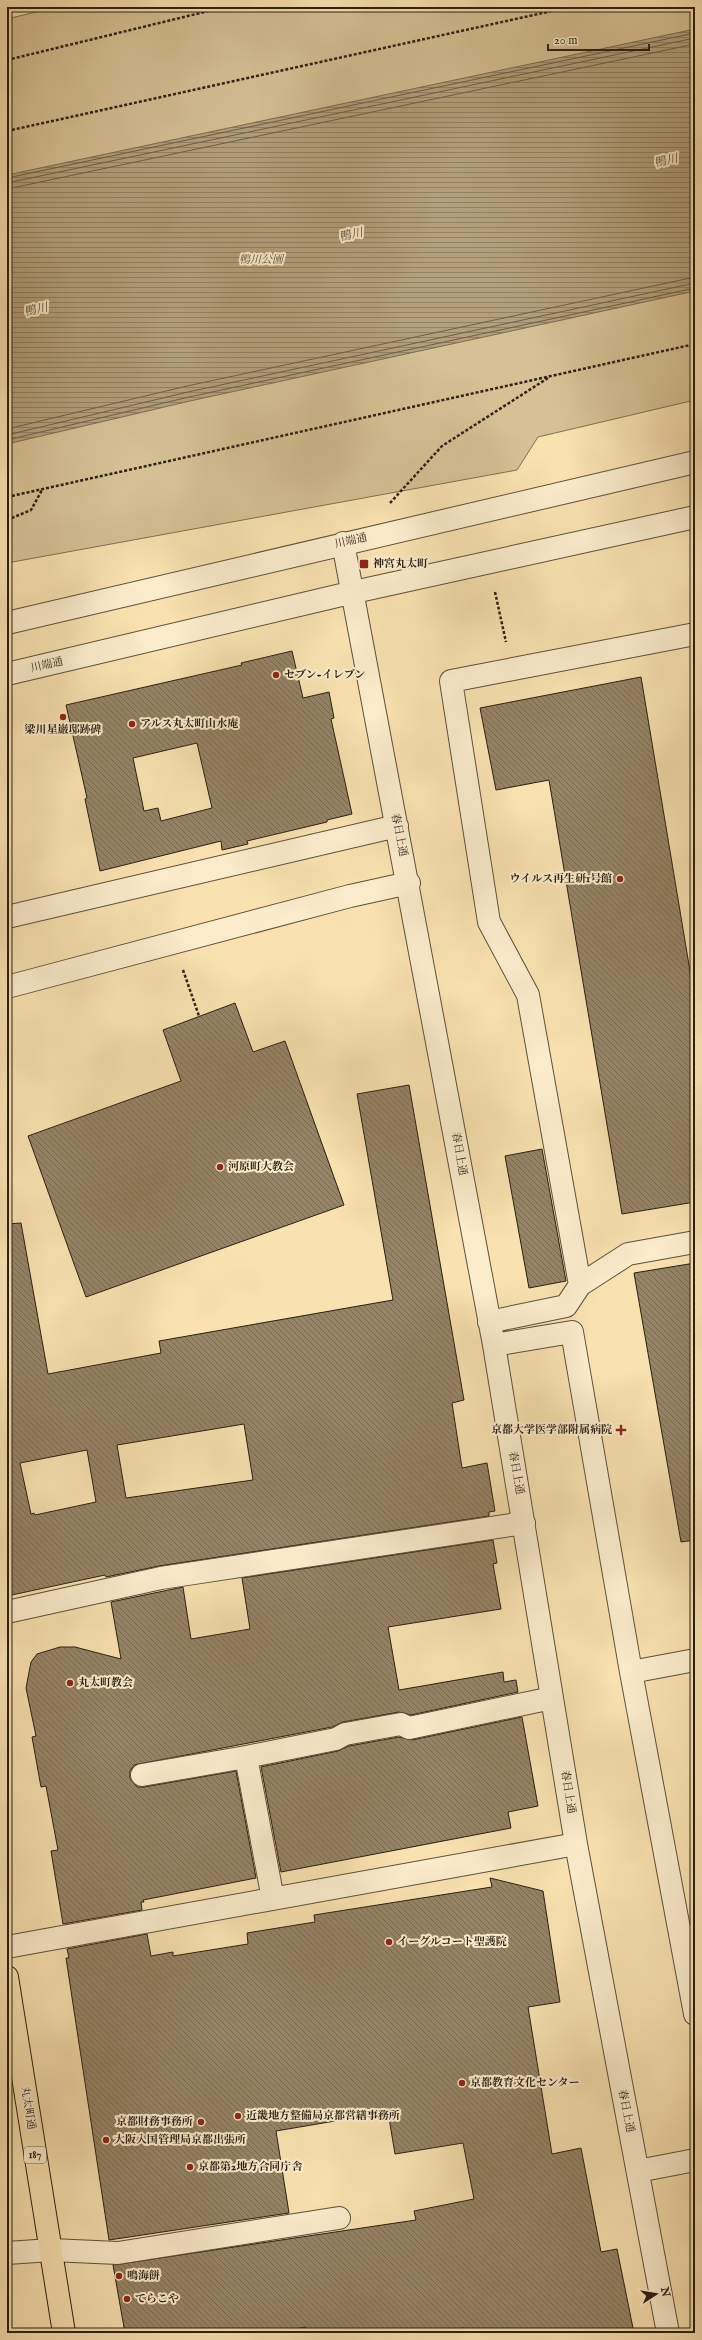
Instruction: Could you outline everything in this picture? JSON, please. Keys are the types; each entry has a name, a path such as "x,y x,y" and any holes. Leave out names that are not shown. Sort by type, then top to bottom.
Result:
{"main road":[{"name":"丸太町通","path":"7,1977 64,2333"}],"street":[{"name":"川端通","path":"7,623 343,543 695,462"},
{"name":"川端通","path":"7,674 354,592 695,517"},
{"name":"春日上通","path":"343,543 354,592 397,826 409,883 490,1322 576,1844 668,2333"},
{"path":"695,634 451,681 490,922 528,994 580,1285 572,1332 631,1672 695,2014"},
{"path":"7,917 397,826"},
{"path":"7,987 343,898 409,883"},
{"path":"490,1322 566,1306 580,1285 628,1254 695,1242"},
{"path":"494,1345 572,1332"},
{"path":"7,1612 160,1578 524,1523"},
{"path":"631,1672 695,1660"},
{"path":"142,1775 246,1757 336,1739 345,1734 401,1724 409,1728 552,1698"},
{"path":"246,1757 273,1899"},
{"path":"7,1947 576,1844"},
{"path":"638,2171 695,2160"},
{"path":"7,2253 51,2250 118,2253 339,2218"}],"path":[{"path":"7,60 225,7"},
{"path":"7,131 570,7"},
{"path":"7,497 695,344"},
{"path":"388,505 442,446 549,377"},
{"path":"7,520 30,510 42,490"},
{"path":"495,592 512,670"}],"green space":[{"name":"鴨川公園","path":"56,7 695,7 695,400 538,437 517,470 7,563 7,19"}],"water":[{"name":"鴨川","path":"695,29 695,291 190,401 7,444 7,175"}],"building":[{"path":"292,651 303,698 329,692 334,718 331,719 352,814 327,820 327,822 247,841 248,844 222,850 221,841 100,871 85,799 87,798 66,705 242,665 241,663","holes":["197,743 212,808 161,821 158,808 144,811 133,758"]},
{"name":"ウイルス再生研1号館","path":"641,677 695,1001 695,1202 622,1214 549,780 496,790 480,708"},
{"path":"235,1003 253,1052 285,1041 344,1205 86,1297 28,1136 181,1081 163,1030"},
{"path":"409,1085 464,1400 452,1403 462,1468 487,1463 495,1511 489,1512 489,1516 159,1566 106,1577 105,1575 7,1596 7,1224 21,1223 48,1374 161,1353 159,1341 393,1300 357,1094","holes":["244,1424 253,1480 126,1498 117,1445","87,1450 96,1502 35,1515 34,1513 31,1514 20,1463"]},
{"path":"542,1149 566,1281 529,1288 505,1156"},
{"path":"695,1263 695,1540 681,1542 634,1273"},
{"path":"493,1540 497,1563 493,1564 501,1609 388,1627 399,1690 503,1672 504,1682 516,1680 518,1692 411,1715 399,1712 343,1722 332,1727 134,1765 130,1771 130,1778 137,1787 236,1771 256,1878 143,1900 144,1902 141,1902 142,1910 63,1924 51,1851 58,1850 46,1786 41,1787 32,1737 36,1736 26,1688 31,1662 37,1654 60,1647 75,1647 121,1659 111,1602 183,1587 191,1639 250,1629 242,1578"},
{"path":"522,1717 538,1806 508,1812 511,1828 281,1872 261,1767 338,1751 349,1746 399,1737 412,1740"},
{"path":"490,1878 543,1891 560,2002 528,2007 552,2154 581,2148 601,2252 617,2249 634,2333 465,2333 464,2328 434,2333 307,2333 306,2327 271,2333 125,2333 113,2265 416,2220 414,2211 474,2199 463,2143 395,2154 388,2112 276,2131 289,2213 109,2240 66,1958 69,1958 67,1949 147,1934 151,1956 173,1952 173,1956 248,1944 247,1933 315,1922 314,1915 492,1887"}],"place":[{"name":"神宮丸太町","path":"364,564"},
{"name":"セブン-イレブン","path":"276,675"},
{"name":"梁川星巌邸跡碑","path":"63,717"},
{"name":"アルス丸太町山水庵","path":"132,724"},
{"name":"ウイルス再生研1号館","path":"620,879"},
{"name":"河原町大教会","path":"220,1167"},
{"name":"京都大学医学部附属病院","path":"621,1430"},
{"name":"丸太町教会","path":"70,1683"},
{"name":"イーグルコート聖護院","path":"389,1942"},
{"name":"京都教育文化センター","path":"462,2083"},
{"name":"近畿地方整備局京都営繕事務所","path":"238,2116"},
{"name":"京都財務事務所","path":"201,2122"},
{"name":"大阪入国管理局京都出張所","path":"106,2140"},
{"name":"京都第2地方合同庁舎","path":"190,2167"},
{"name":"鳴海餅","path":"119,2276"},
{"name":"てらこや","path":"127,2299"}]}
